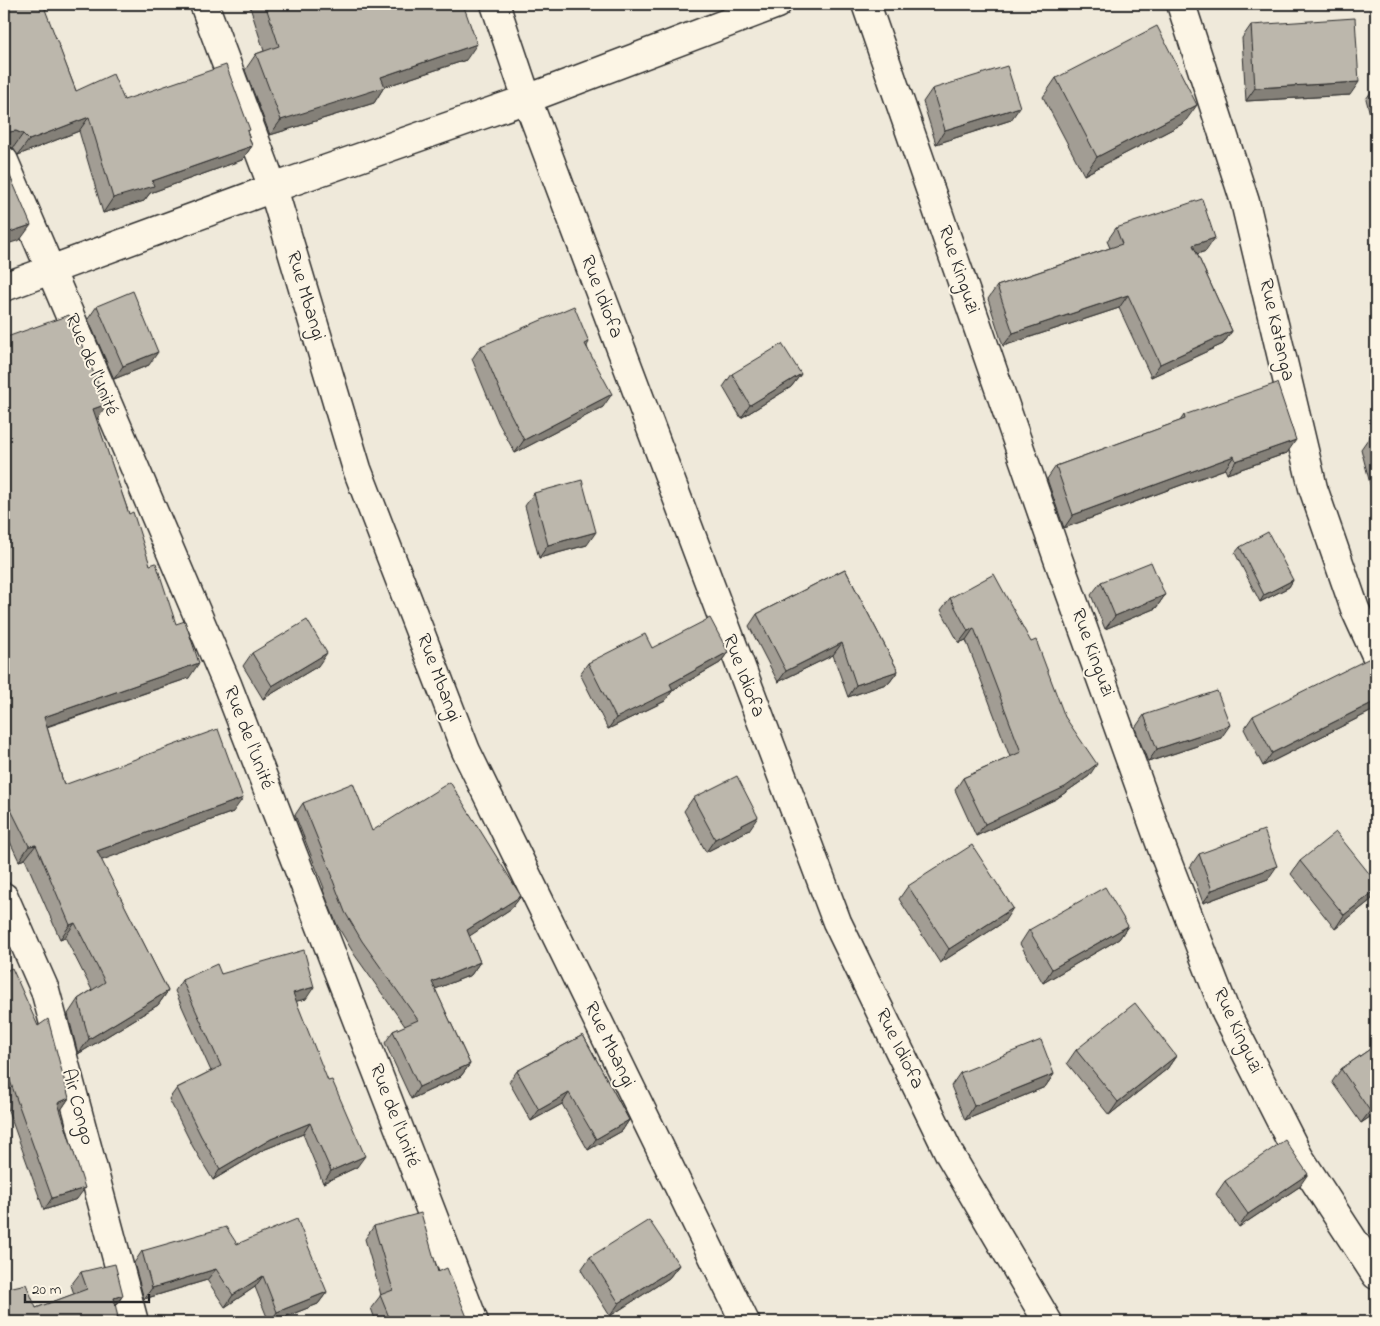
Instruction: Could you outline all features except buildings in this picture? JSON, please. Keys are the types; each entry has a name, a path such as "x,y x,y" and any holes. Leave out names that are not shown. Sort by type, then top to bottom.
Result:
{"street":[{"name":"Rue Mbangi","path":"204,4 273,188 357,468 466,751 745,1322"},
{"name":"Rue Idiofa","path":"495,4 527,98 837,922 950,1155 1048,1322"},
{"path":"4,287 273,188 527,98 776,4"},
{"name":"Rue Kinguzi","path":"866,4 1057,556 1163,851 1226,1014 1299,1157 1376,1275"},
{"name":"Rue Katanga","path":"1181,4 1246,202 1313,488 1355,609 1376,655"},
{"name":"Rue de l'Unité","path":"4,161 227,684 474,1322"},
{"name":"Air Congo","path":"4,897 45,990 134,1322"}]}
